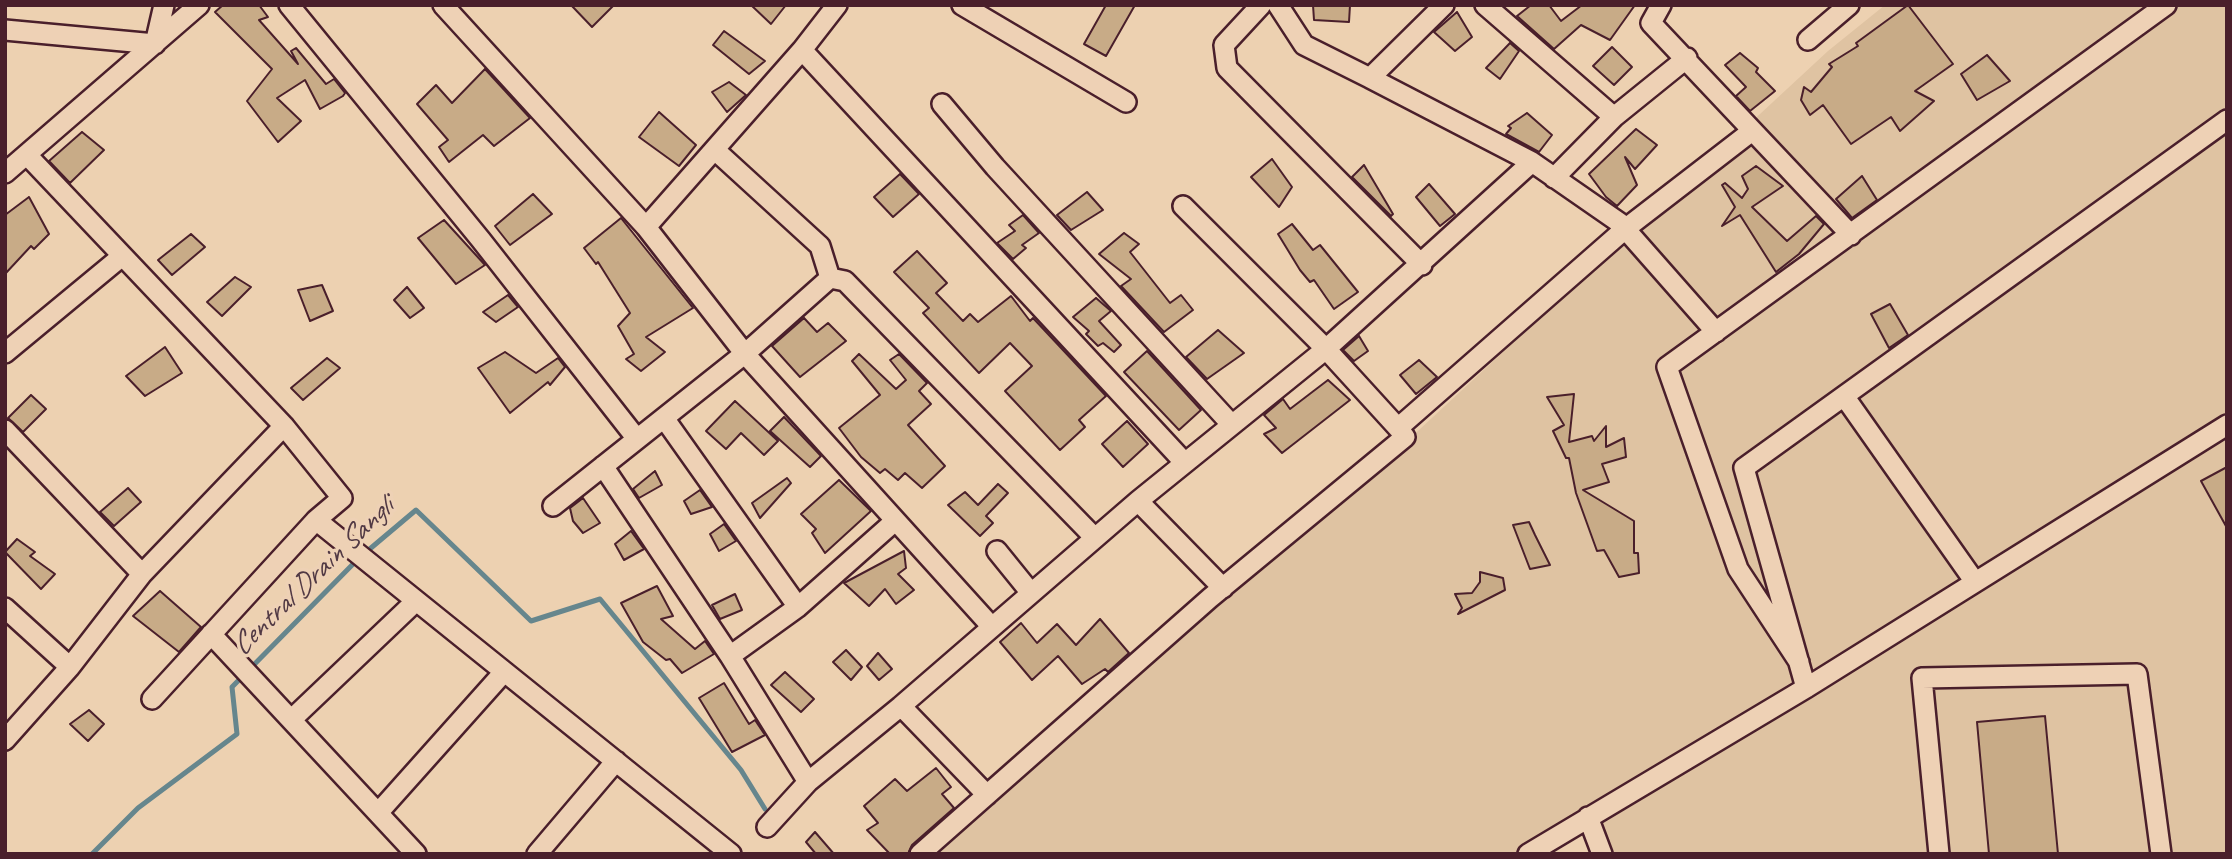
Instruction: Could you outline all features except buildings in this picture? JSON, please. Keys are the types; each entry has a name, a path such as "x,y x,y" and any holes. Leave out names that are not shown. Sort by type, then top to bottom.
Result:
{"street":[{"path":"155,44 164,5"},
{"path":"5,173 200,5"},
{"path":"289,5 481,240 637,439"},
{"path":"646,227 802,50 837,5"},
{"path":"962,5 1126,102"},
{"path":"1261,5 1224,45 1227,68 1422,265"},
{"path":"1278,5 1304,45 1532,162 1625,229 1716,332"},
{"path":"1370,78 1444,5"},
{"path":"1485,5 1614,117"},
{"path":"1661,5 1651,23 1687,58 1851,235"},
{"path":"1808,40 1849,5"},
{"path":"1799,662 1738,569 1667,367 2164,6"},
{"path":"452,8 646,227 745,354 992,627"},
{"path":"5,30 155,44"},
{"path":"802,50 1185,463"},
{"path":"1554,178 1614,117 1687,58"},
{"path":"942,104 995,167 1232,425"},
{"path":"1806,688 1744,468 2226,123"},
{"path":"1398,428 1625,229 1752,131"},
{"path":"715,150 820,246 830,278"},
{"path":"27,155 284,426 342,498 316,520 152,699"},
{"path":"767,827 807,782 901,706 1138,501 1326,349 1422,265 1532,162"},
{"path":"920,854 1223,588 1405,437 1326,349 1183,206"},
{"path":"5,353 121,257"},
{"path":"553,506 745,354 830,278"},
{"path":"830,278 845,281 1095,538"},
{"path":"1844,396 1975,582"},
{"path":"664,418 798,607"},
{"path":"1528,854 1806,688 2227,425"},
{"path":"5,740 70,667 142,574 284,426"},
{"path":"5,430 142,574"},
{"path":"603,466 730,656 807,782"},
{"path":"1138,501 1223,588"},
{"path":"316,520 616,761 721,851"},
{"path":"730,656 798,607 895,521"},
{"path":"998,551 1031,593"},
{"path":"291,720 416,601"},
{"path":"5,608 70,667"},
{"path":"211,634 416,854"},
{"path":"378,813 504,672"},
{"path":"1939,854 1922,678 2137,674 2161,854"},
{"path":"901,706 987,795"},
{"path":"537,854 616,761"},
{"path":"1588,817 1602,854"}],"shaded area":[{"path":"1885,5 2227,5 2227,854 1593,854 1583,831 1543,854 925,854 1406,442 1828,51"}],"waterway":[{"name":"Central Drain Sangli","path":"365,553 416,510 531,621 600,599 741,770 765,809"},
{"name":"Central Drain Sangli","path":"92,854 138,808 237,734 232,687 357,560"}]}
